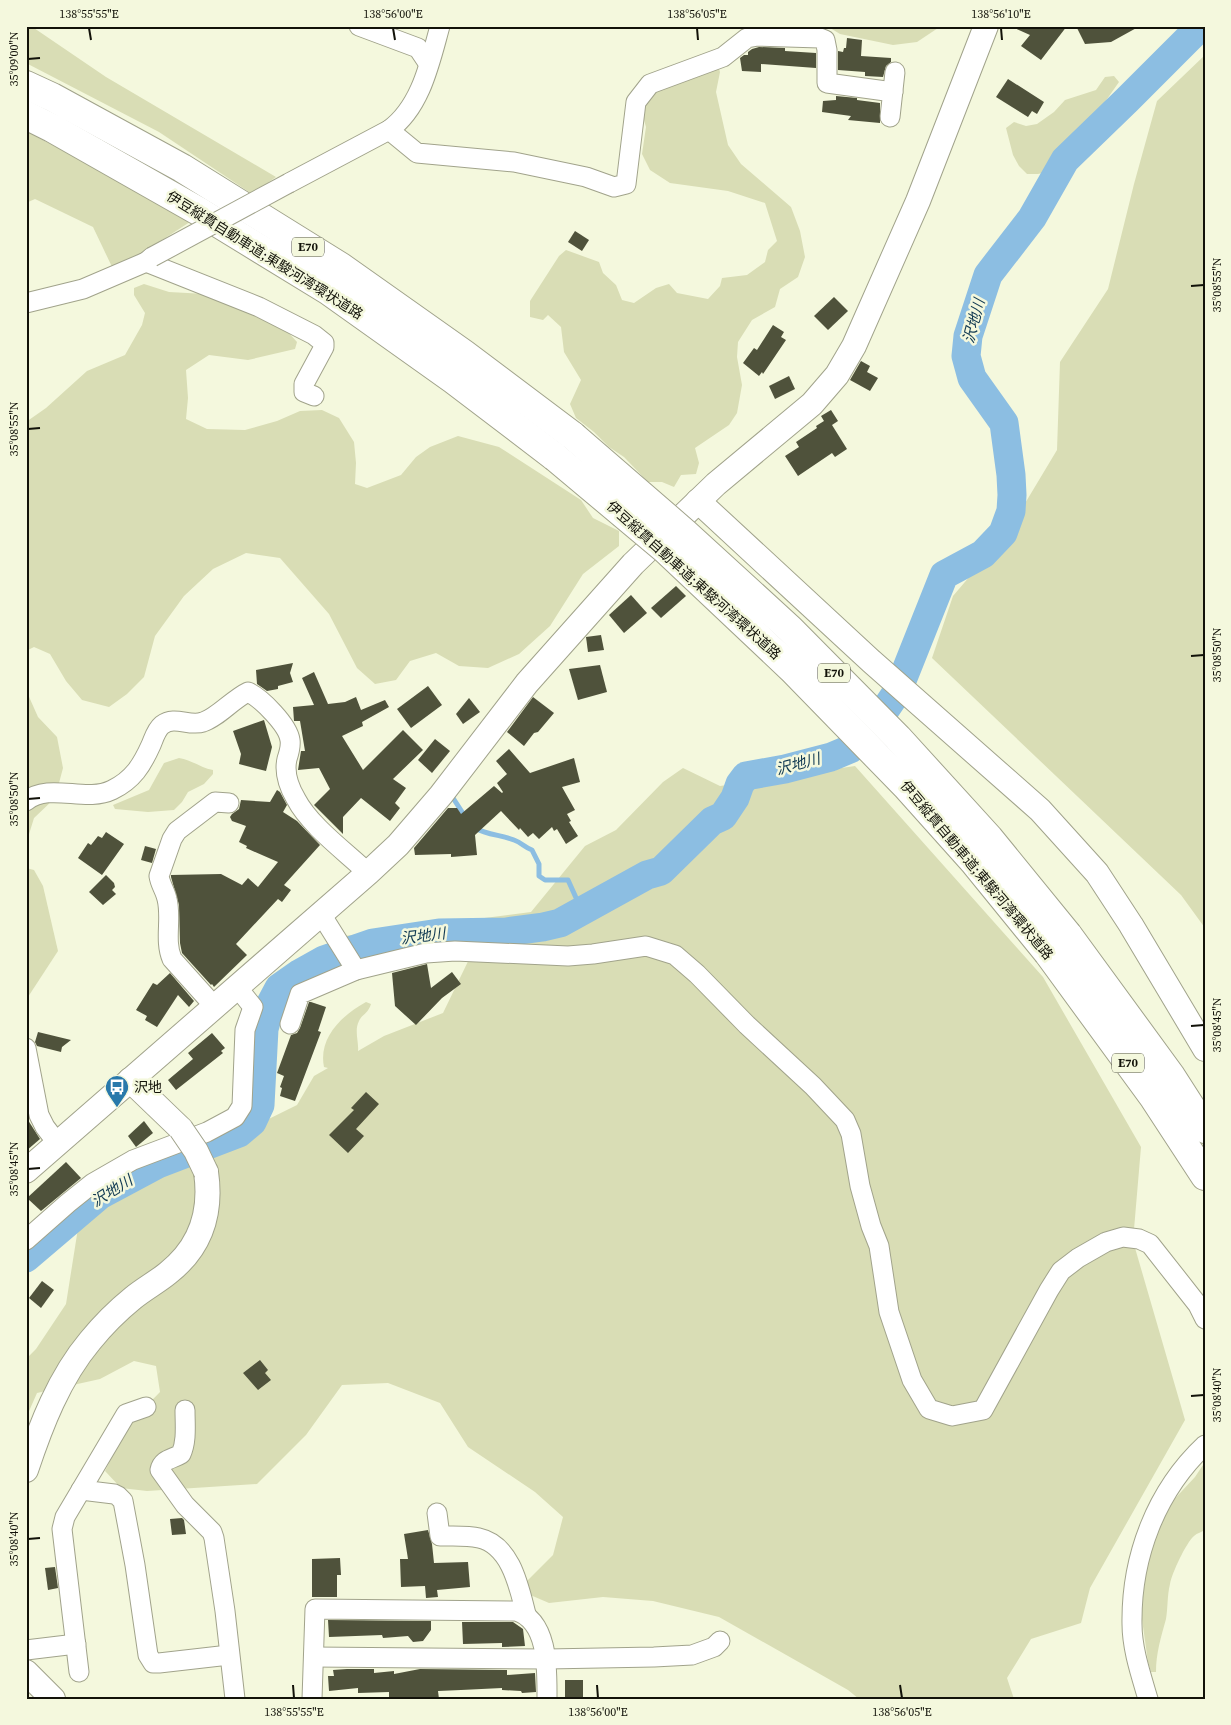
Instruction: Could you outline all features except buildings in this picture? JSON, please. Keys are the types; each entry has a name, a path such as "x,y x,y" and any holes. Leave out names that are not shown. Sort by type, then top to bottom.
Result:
{"highway":[{"name":"伊豆縦貫自動車道;東駿河湾環状道路","path":"26,85 52,97 182,168 341,267 464,354 573,436 685,533 790,628 898,738 988,838 1058,944 1205,1176"},
{"name":"伊豆縦貫自動車道;東駿河湾環状道路","path":"26,115 200,212 329,291 454,380 555,456 666,550 792,669 906,786 974,862 1058,944 1171,1076 1205,1129"}],"street":[{"path":"359,26 418,48 428,64"},
{"path":"26,303 83,289 149,260 401,122 412,104 428,64 440,26"},
{"path":"26,1171 398,845 435,802 527,683 634,564 698,501 812,404 836,375 854,346 918,201 986,26"},
{"path":"389,130 416,153 514,162 586,177 614,187 626,184 636,102 650,84 723,57 747,38 758,36 820,38 825,40 827,50 827,84 893,92"},
{"path":"890,116 895,72"},
{"path":"149,260 259,307 314,335 324,343 324,348 304,384 304,392 314,396"},
{"path":"698,501 871,662 1040,810 1097,873 1131,925 1205,1049"},
{"path":"26,802 40,794 49,792 93,794 109,792 136,774 156,732 163,725 172,720 203,722 248,692 270,710 286,730 290,740 287,775 295,798 302,809 314,823 368,873"},
{"path":"215,1006 172,959 168,950 167,899 159,876 177,831 215,802 229,803"},
{"path":"321,914 349,958"},
{"path":"290,1024 300,994 349,958 455,951 568,956 646,946 675,955 698,974 747,1025 813,1086 845,1120 851,1134 860,1186 871,1226 879,1246 889,1312 912,1380 929,1409 952,1416 983,1410 1061,1271 1078,1258 1106,1242 1123,1237 1139,1239 1150,1244 1198,1305 1205,1319"},
{"path":"26,1240 93,1184 133,1160 207,1132 235,1117 242,1106 244,1030 253,1007 237,987"},
{"path":"26,1048 39,1115 45,1127 58,1144"},
{"path":"26,1470 39,1432 62,1382 89,1342 115,1313 185,1258 198,1240 205,1221 208,1202 206,1172 196,1151 181,1129 130,1080"},
{"path":"80,1672 62,1529 65,1517 126,1414 146,1407"},
{"path":"184,1410 183,1449 181,1454 165,1461 161,1465 160,1470 184,1505 212,1532 214,1538 224,1602 235,1699"},
{"path":"1148,1699 1138,1664 1132,1625 1133,1598 1139,1557 1155,1514 1169,1487 1188,1461 1205,1445"},
{"path":"81,1490 114,1494 122,1501 136,1565 150,1659 153,1662 159,1663 229,1655"},
{"path":"437,1513 440,1536 480,1538 502,1552 508,1559 526,1614 533,1622 547,1659 547,1699"},
{"path":"312,1699 315,1609 516,1611 526,1614"},
{"path":"314,1657 547,1659 692,1655 714,1647 720,1641"},
{"path":"26,1650 76,1644"},
{"path":"26,1672 53,1699"}],"green space":[{"path":"26,26 31,26 106,77 276,177 252,194 159,132 26,63"},
{"path":"827,26 941,26 917,42 893,45 840,34"},
{"path":"1205,55 1205,928 1181,895 932,658 953,596 1009,530 1057,450 1060,362 1108,289 1157,101"},
{"path":"717,63 720,72 716,92 728,145 741,164 791,207 800,231 805,257 798,277 780,289 775,307 752,320 738,342 737,357 742,385 737,413 729,425 695,448 699,463 696,474 681,475 674,487 662,482 648,482 624,457 609,447 576,418 570,404 581,380 564,352 561,327 548,315 543,320 530,317 530,301 559,256 566,250 599,262 603,273 616,285 622,300 634,303 656,288 669,284 677,293 708,299 720,286 722,278 747,275 765,262 768,250 777,241 765,203 728,191 670,183 650,170 642,154 646,127 642,113 644,96"},
{"path":"1114,76 1119,82 1093,119 1072,137 1061,155 1052,163 1047,172 1027,174 1019,166 1013,155 1006,128 1014,122 1026,126 1037,124 1054,112 1065,100 1096,90 1105,77"},
{"path":"26,131 193,220 114,271 93,227 35,199 26,203"},
{"path":"144,284 169,292 206,294 287,331 297,342 295,349 248,360 209,355 186,370 188,398 186,419 207,429 245,430 277,421 300,411 322,410 339,418 354,442 355,484 367,488 401,475 416,457 430,447 458,436 499,447 581,500 593,518 619,531 619,546 583,574 550,626 519,654 488,668 459,666 436,653 410,661 396,680 375,684 357,668 329,614 280,558 246,553 213,569 184,596 155,636 144,677 127,694 109,707 82,700 66,681 50,654 34,647 26,651 26,422 46,408 87,371 125,355 142,325 145,313 134,295 134,288"},
{"path":"26,690 38,717 57,737 63,768 55,798 34,818 26,844"},
{"path":"179,758 213,770 213,774 204,784 188,792 174,810 148,812 115,809 113,805 149,790 164,763"},
{"path":"855,766 1043,977 1141,1147 1133,1241 1185,1420 1090,1588 1081,1623 1031,1639 1007,1678 1014,1699 859,1699 848,1690 719,1617 653,1601 603,1597 549,1603 528,1594 527,1581 553,1555 563,1517 535,1492 468,1447 440,1403 388,1383 342,1385 306,1435 257,1484 147,1491 121,1488 105,1471 128,1425 160,1392 156,1366 134,1361 100,1379 37,1393 26,1418 26,1359 36,1349 66,1304 79,1222 165,1170 297,1105 314,1076 328,1068 324,1067 323,1056 328,1037 334,1028 357,1007 366,1002 371,1004 358,1025 358,1051 384,1036 443,1013 474,949 361,964 344,936 531,912 585,846 616,830 663,782 683,768 720,786"},
{"path":"26,868 34,870 43,886 58,951 26,1000"},
{"path":"1205,1462 1205,1530 1195,1535 1191,1540 1183,1551 1173,1573 1156,1672 1151,1672 1141,1612 1148,1557 1167,1507 1195,1477"}],"waterway":[{"name":"沢地川","path":"903,678 944,575 983,554 1003,533 1011,511 1011,475 1004,423 972,378 966,356 968,336 988,275 1032,218 1065,160 1203,26"},
{"name":"沢地川","path":"26,1258 100,1195 158,1164 239,1133 252,1122 260,1105 264,1029 271,1003 279,988 299,974 324,960 373,943 439,933 506,932 560,923 647,875 661,871 712,821 723,816 746,776 785,769 831,757 850,749 874,726 895,695"},
{"path":"453,798 466,818"},
{"path":"475,828 514,840 532,850 539,864 539,876 545,880 568,880 582,911"}],"place":[{"name":"沢地","path":"117,1108"}]}
